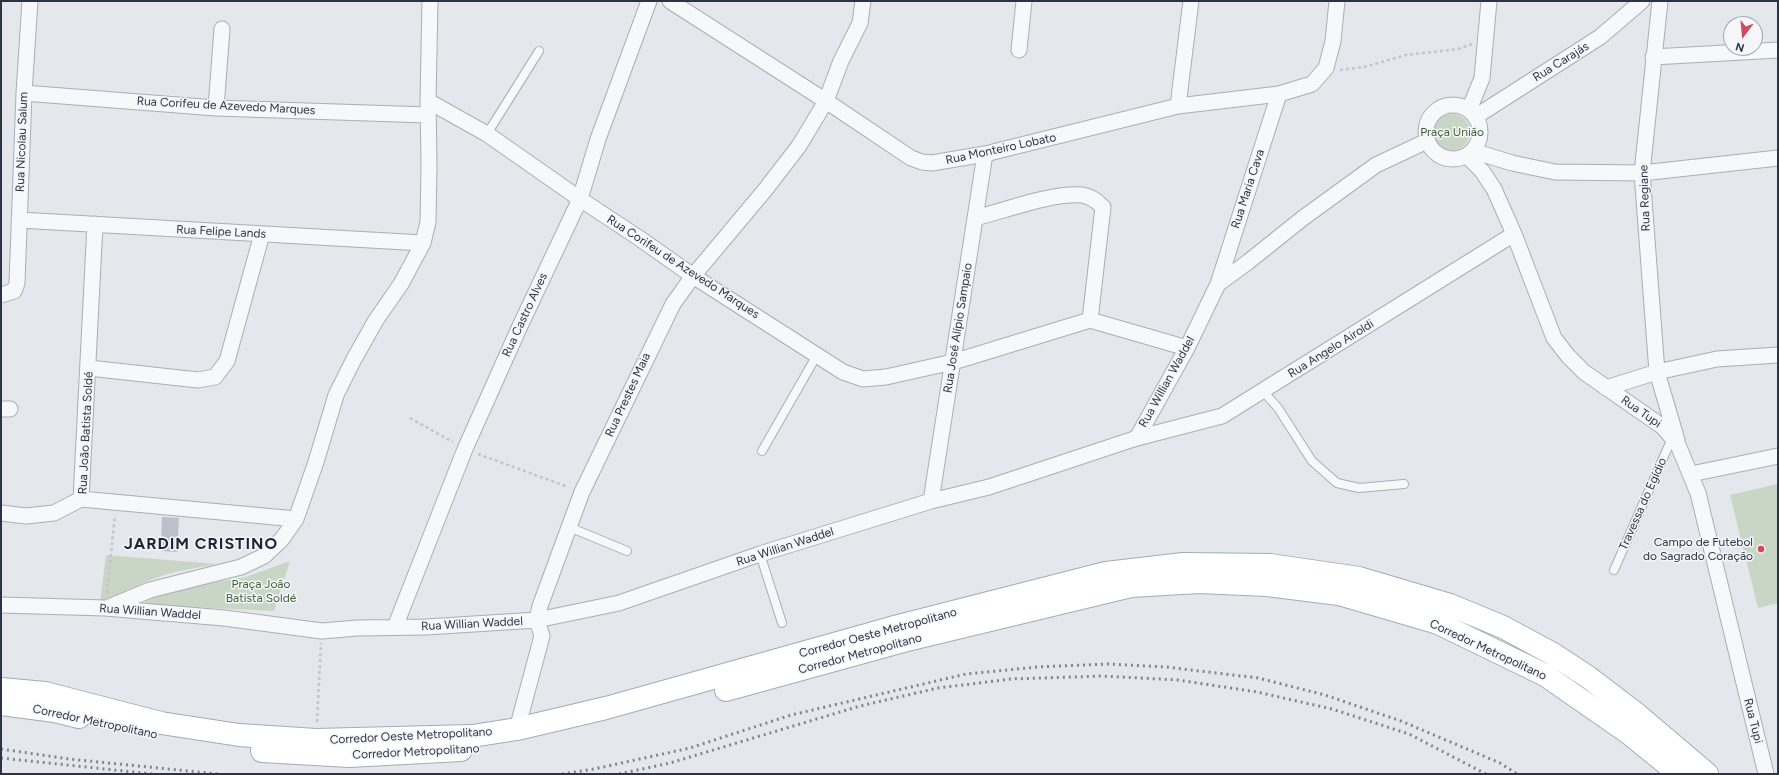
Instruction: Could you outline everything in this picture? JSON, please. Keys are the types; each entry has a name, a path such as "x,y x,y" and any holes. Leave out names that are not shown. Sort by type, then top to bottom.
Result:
{"main road":[{"name":"Corredor Oeste Metropolitano","path":"1,689 45,693 162,723 239,735 316,740 472,736 517,729 606,708 891,628 1106,573 1183,564 1270,564 1360,578 1450,605 1503,627 1553,654 1588,677 1634,712 1707,774"},
{"name":"Corredor Metropolitano","path":"1,704 55,711 151,734 219,747 292,754 335,756 471,750 525,743 615,722 911,639 1131,586 1199,582 1267,585 1339,594 1430,621 1545,675 1630,734 1679,774"},
{"path":"1574,695 1588,677"},
{"path":"417,753 434,747 493,740 517,729"}],"street":[{"name":"Rua Nicolau Salum","path":"1,294 14,291 17,283 24,93 30,1"},
{"path":"105,608 150,590 240,567 264,556 282,539 296,519 316,462 336,395 376,320 401,284 423,243 428,222 430,166 428,108 430,1"},
{"name":"Rua Castro Alves","path":"395,627 465,449 520,326 580,199 598,139 649,1"},
{"name":"Rua Monteiro Lobato","path":"670,1 826,101 911,158 922,162 932,163 985,154 1178,106 1279,94 1312,84 1326,68"},
{"name":"Rua Prestes Maia","path":"517,729 542,636 537,620 540,606 582,492 659,330 675,300 799,146 826,101 840,61 860,23 863,1"},
{"path":"1019,50 1024,1"},
{"path":"1178,106 1191,1"},
{"path":"1326,68 1333,41 1337,1"},
{"path":"1472,114 1482,78 1489,1"},
{"name":"Rua Carajás","path":"1472,114 1600,37 1642,1"},
{"name":"Rua Regiane","path":"1660,1 1642,173 1656,372 1675,442"},
{"path":"216,108 222,29"},
{"path":"1653,57 1778,50"},
{"name":"Rua Corifeu de Azevedo Marques","path":"24,93 216,108 428,108 487,134 693,276 843,372 863,379 886,377 953,362 1090,320"},
{"name":"Rua Maria Cava","path":"1218,284 1279,94"},
{"path":"1470,154 1480,137 1480,129 1472,114 1462,106 1445,106 1437,110 1427,124 1427,141 1437,154 1451,160 1470,154 1555,172 1642,173 1778,158"},
{"name":"Rua Willian Waddel","path":"1,605 105,608 224,618 322,631 357,628 488,624 537,620 619,603 760,554 931,501 989,486 1137,438 1187,348 1218,284 1303,218 1376,165 1427,141"},
{"name":"Rua José Alípio Sampaio","path":"931,501 985,154"},
{"name":"Rua Tupi","path":"1470,154 1494,189 1514,234 1554,338 1568,356 1584,372 1663,427 1675,442 1691,474 1698,494 1766,774"},
{"path":"975,218 1055,197 1083,195 1096,200 1103,207 1090,320 1187,348"},
{"name":"Rua Felipe Lands","path":"19,220 423,243"},
{"name":"Rua João Batista Soldé","path":"95,224 89,368 81,499 296,519"},
{"path":"89,368 198,380 215,376 226,361 262,234"},
{"name":"Rua Angelo Airoldi","path":"1137,438 1222,416 1514,234"},
{"path":"1606,388 1656,372 1717,359 1778,355"},
{"path":"1691,474 1778,456"},
{"path":"1,513 26,516 54,512 81,499"}],"lane":[{"path":"487,134 538,51"},
{"path":"762,451 817,355"},
{"path":"1263,391 1278,408 1312,461 1337,483 1359,488 1404,484"},
{"name":"Travessa do Egídio","path":"1614,570 1675,442"},
{"path":"569,527 627,552"},
{"path":"760,554 782,623"}],"path":[{"path":"1326,68 1334,70 1364,67 1406,55 1458,49 1485,39"},
{"path":"410,418 465,449 582,492"},
{"path":"105,608 116,502"},
{"path":"316,740 322,631"}],"green space":[{"name":"Praça União","path":"1456,114 1465,119 1469,125 1469,139 1465,145 1456,150 1448,150 1439,145 1435,139 1434,128 1439,119 1445,115"},
{"name":"Campo de Futebol do Sagrado Coração","path":"1778,484 1778,603 1758,608 1730,495"},
{"name":"Praça João Batista Soldé","path":"106,555 217,564 161,576 100,603"},
{"name":"Praça João Batista Soldé","path":"290,561 274,611 147,605 144,599 148,594 246,577"}],"building":[{"path":"162,517 179,518 177,552 161,551"}],"railway":[{"path":"562,774 594,769 690,748 791,715 966,674 1038,667 1108,664 1166,667 1258,678 1325,695 1401,721 1500,763 1517,774"},
{"path":"619,774 670,763 860,706 938,688 1011,679 1102,676 1178,680 1257,692 1332,709 1409,734 1486,774"},
{"path":"1,749 69,759 218,774"},
{"path":"1,758 153,774"}],"place":[{"name":"Campo de Futebol do Sagrado Coração","path":"1761,549"}],"district":[{"name":"JARDIM CRISTINO","path":"201,544"}]}
